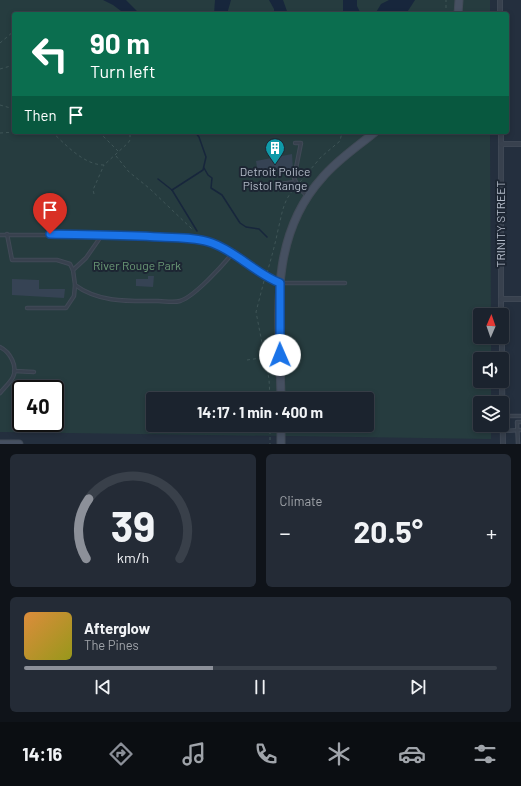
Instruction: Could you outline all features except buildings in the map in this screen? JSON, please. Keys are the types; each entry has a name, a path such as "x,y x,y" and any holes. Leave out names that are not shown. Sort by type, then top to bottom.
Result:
{"street":[{"path":"458,12 459,0"},
{"path":"500,0 500,12"},
{"path":"281,392 280,283 287,237 297,214 308,196 329,170 373,134"},
{"name":"TRINITY STREET","path":"501,134 501,308"},
{"path":"501,144 521,144"},
{"path":"501,299 521,299"},
{"path":"281,432 281,444"},
{"path":"503,432 503,444"},
{"path":"0,444 18,444"}],"lane":[{"path":"295,143 301,143 294,178 308,196"},
{"path":"280,184 296,182"},
{"path":"50,229 50,234"},
{"path":"7,234 12,260 57,260 70,264 73,270 75,285 74,296 66,308 27,308"},
{"path":"0,235 102,234 197,239 212,243 232,254 265,277 280,283 345,283"},
{"path":"73,270 86,258 102,234"},
{"path":"75,285 83,291 114,300 180,302 194,292 219,269 232,254"},
{"path":"0,347 7,350 12,359 14,371 13,378 0,393"},
{"path":"14,371 34,372"},
{"path":"509,416 521,416"},
{"path":"518,444 517,422 521,422"},
{"path":"509,431 521,430"}],"path":[{"path":"446,0 446,12"},
{"path":"0,43 12,33"},
{"path":"0,70 12,66"},
{"path":"0,105 12,108"},
{"path":"0,133 12,132"},
{"path":"54,134 88,161 104,165"},
{"path":"101,134 120,152"},
{"path":"94,194 93,190 104,165 120,152 130,140 130,134"},
{"path":"116,155 128,172 149,188 192,229"},
{"path":"247,360 280,355"},
{"path":"270,432 270,444"}],"green space":[{"name":"River Rouge Park","path":"0,0 490,0 490,12 12,12 12,134 490,134 491,308 473,308 473,344 491,344 491,352 473,352 473,388 491,388 491,396 473,396 473,432 491,432 491,439 0,432"}],"water":[{"path":"103,0 126,0 138,12 122,12"},
{"path":"215,0 231,0 228,12 214,12"},
{"path":"269,0 283,0 287,12 274,12"},
{"path":"343,0 357,0 357,6 360,12 343,12"},
{"path":"389,0 415,0 407,12 376,12 381,4"}],"waterway":[{"path":"172,190 203,170 206,157 197,134"},
{"path":"204,168 208,175 212,178 211,188 222,195 240,223 246,227 259,229 267,237"},
{"path":"158,179 172,190 197,231"}],"place":[{"name":"Detroit Police Pistol Range","path":"275,165"}],"route":[{"path":"50,234 197,239 212,243 232,254 265,277 280,283 280,355"}]}
